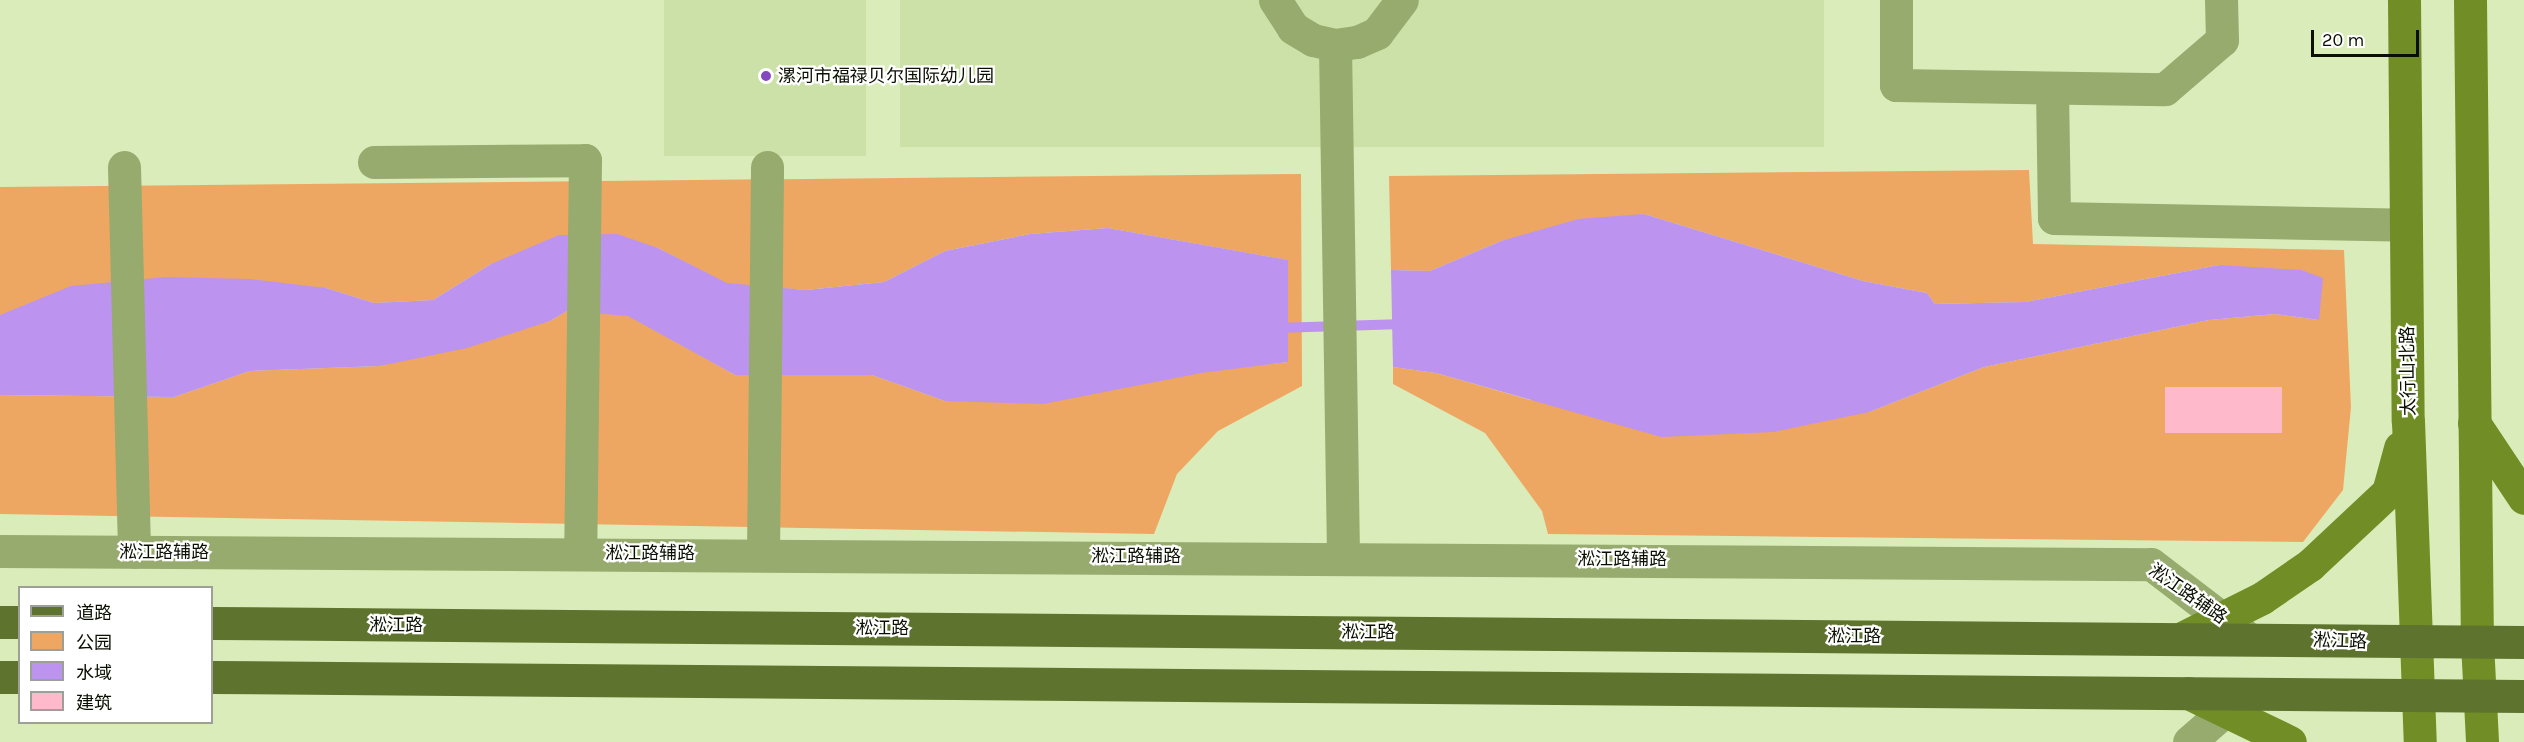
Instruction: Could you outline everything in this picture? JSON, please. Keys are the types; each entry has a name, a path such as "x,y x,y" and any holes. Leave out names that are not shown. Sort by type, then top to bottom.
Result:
{"main road":[{"name":"太行山北路","path":"2404,0 2408,421 2420,742"},
{"path":"2470,0 2477,642 2482,742"},
{"path":"2236,628 2310,565 2388,492 2408,421"},
{"path":"2474,423 2524,498"},
{"path":"0,622 18,622"},
{"name":"淞江路","path":"213,623 2182,638 2236,628 2415,643 2524,642"},
{"path":"0,677 18,677"},
{"path":"213,677 2188,693 2235,702 2418,696 2524,696"},
{"path":"2235,702 2290,742"}],"street":[{"path":"1275,0 1293,28 1313,40 1335,45 1357,42 1377,33 1402,0"},
{"path":"1896,0 1896,85 2052,89 2165,89 2222,40 2221,0"},
{"path":"1335,45 1343,557"},
{"path":"2052,89 2054,218 2406,225"},
{"path":"374,162 585,160 585,323 580,553"},
{"path":"124,167 133,408 134,552"},
{"path":"763,554 766,167"},
{"name":"淞江路辅路","path":"0,551 1343,557 2151,564 2236,628"},
{"path":"2189,742 2235,702"}],"shaded area":[{"name":"漯河市福禄贝尔国际幼儿园","path":"664,0 866,0 866,156 664,156"},
{"path":"900,0 1824,0 1824,147 900,147"}],"green space":[{"path":"2029,170 2033,244 2344,250 2351,407 2343,490 2303,542 1548,534 1542,511 1485,433 1393,384 1393,367 1436,373 1530,400 1869,412 1984,367 2209,320 2275,314 2319,320 2219,265 2025,302 1935,304 1927,293 1863,281 1644,214 1501,241 1430,271 1391,270 1389,176"},
{"path":"1301,174 1302,386 1218,431 1177,474 1154,534 0,514 0,395 174,397 250,371 380,366 550,321 567,311 628,315 735,375 872,375 945,401 1288,362 1287,260 1108,228 1030,234 945,251 884,282 806,290 727,284 658,248 491,264 433,300 374,303 326,288 0,315 0,187"}],"water":[{"path":"1644,214 1863,281 1927,293 1935,304 2025,302 2219,265 2301,270 2323,278 2319,320 2275,314 2209,320 1984,367 1869,412 1773,432 1661,437 1436,373 1393,367 1391,270 1430,271 1501,241 1578,219"},
{"path":"1108,228 1288,260 1288,362 1201,373 1043,404 945,401 872,375 735,375 628,316 567,311 550,321 467,348 380,366 250,371 174,397 0,395 0,315 71,286 166,277 250,279 326,288 374,303 433,300 491,264 559,235 617,234 658,248 727,283 806,290 884,282 945,251 1030,234"}],"building":[{"path":"2165,387 2282,387 2282,433 2165,433"}],"waterway":[{"path":"1276,328 1404,324"}],"place":[{"name":"漯河市福禄贝尔国际幼儿园","path":"766,76"}]}
